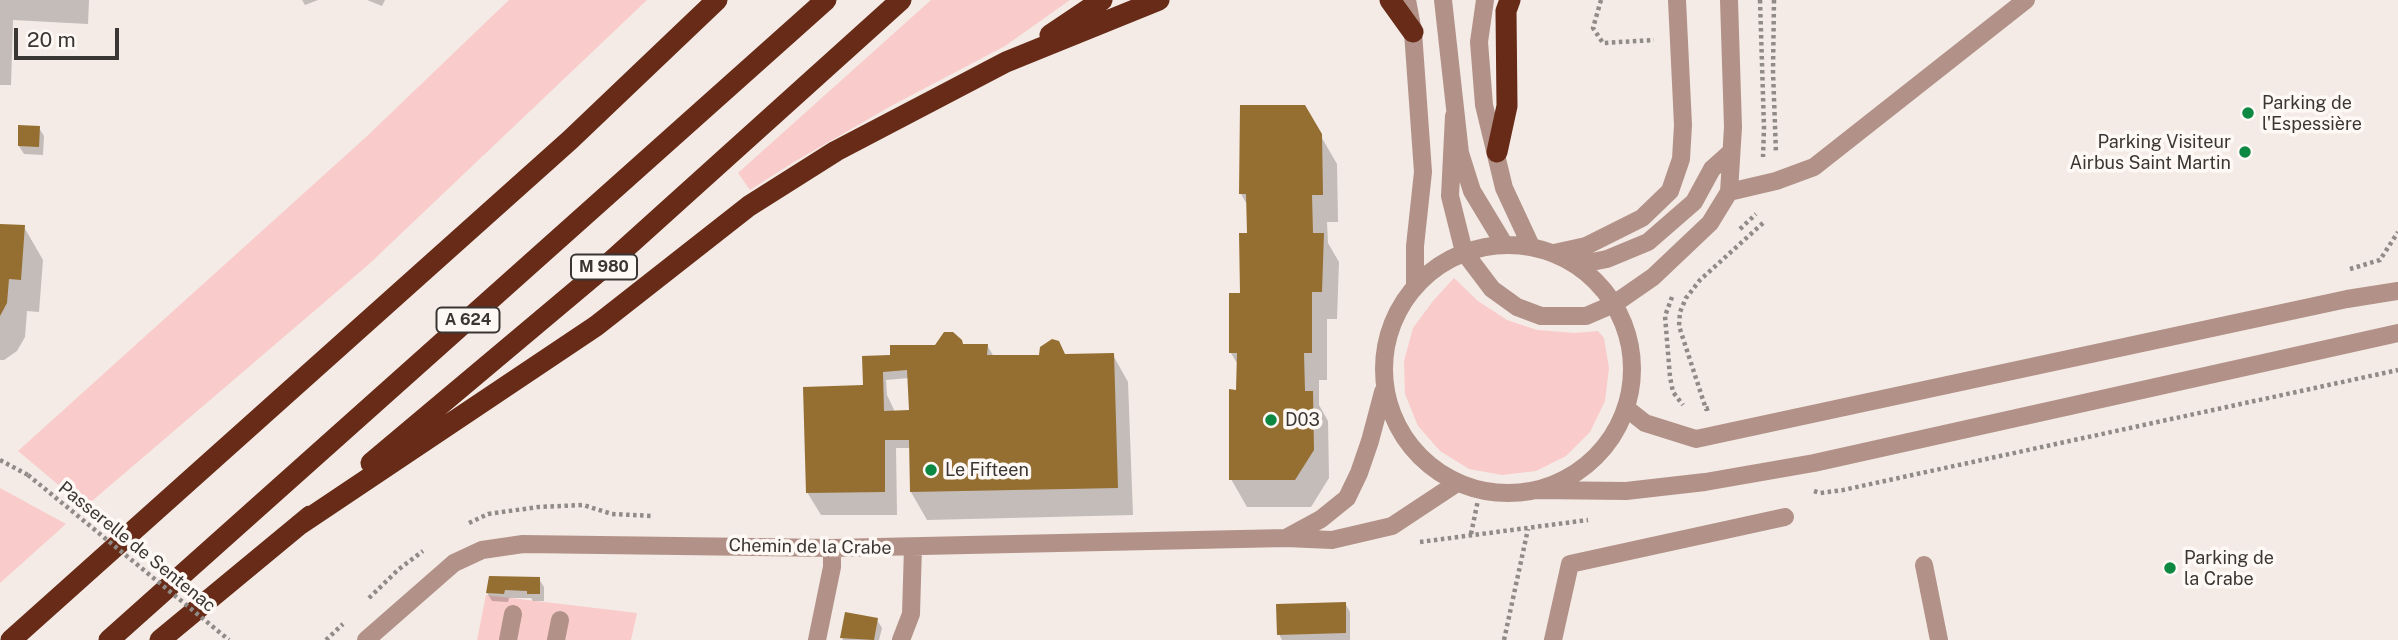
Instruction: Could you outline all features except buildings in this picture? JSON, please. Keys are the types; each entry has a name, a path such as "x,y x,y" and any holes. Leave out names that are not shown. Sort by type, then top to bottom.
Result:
{"highway":[{"path":"11,640 570,140 717,0"},
{"name":"A 624","path":"109,640 826,0"},
{"name":"M 980","path":"160,640 608,264 901,0"},
{"path":"1006,62 1102,0"},
{"path":"299,525 596,326 738,215 790,179 904,114 1006,62 1159,0"},
{"path":"1390,0 1413,32"},
{"path":"1497,152 1507,106 1506,10 1510,0"}],"street":[{"path":"1407,0 1413,32 1423,172 1415,246 1416,284"},
{"path":"1443,0 1460,153 1472,191 1504,244"},
{"path":"1485,0 1479,42 1484,105 1504,188 1531,246"},
{"path":"1554,253 1586,246 1642,218 1670,191 1681,159 1683,125 1677,0"},
{"path":"1454,116 1450,196 1464,252 1492,289 1517,307 1541,316 1586,316 1614,304 1653,277 1710,223 1729,192 1733,127 1729,0"},
{"path":"1729,192 1776,181 1814,167 2026,0"},
{"path":"1576,265 1607,259 1648,242 1693,202 1713,169 1731,152"},
{"path":"1536,490 1560,482 1582,469 1601,452 1615,431 1626,408 1633,373 1632,355 1623,320 1614,304 1591,276 1554,253 1531,246 1504,244 1464,252 1438,266 1416,284 1399,307 1388,333 1383,360 1384,388 1389,408 1408,445 1431,467 1457,483 1508,494 1536,490 1626,491 1705,482 1814,463 2398,333"},
{"path":"1626,408 1645,423 1696,439 2398,290"},
{"name":"Chemin de la Crabe","path":"1286,538 1321,519 1347,498 1370,441 1384,388"},
{"name":"Chemin de la Crabe","path":"366,640 454,563 482,550 523,544 832,548 1286,538 1332,540 1392,526 1457,483"},
{"path":"1553,640 1570,564 1785,517"},
{"path":"901,640 911,614 914,547"},
{"path":"817,640 832,566 832,548"},
{"path":"1924,565 1939,640"},
{"path":"508,640 513,614"},
{"path":"556,640 560,620"}],"path":[{"path":"1601,0 1593,28 1603,43 1662,40"},
{"path":"1706,409 1679,326 1680,312 1686,298 1700,280 1763,223"},
{"path":"2370,368 2371,375"},
{"path":"1811,490 1820,493 1843,490 2398,370"},
{"name":"Passerelle de Sentenac","path":"0,460 28,475 229,640"},
{"path":"1471,534 1480,490"},
{"path":"1504,640 1528,529"}],"shaded area":[{"path":"509,0 647,0 368,265 85,507 18,451 365,138"},
{"path":"931,0 1070,0 1005,46 891,106 750,190 738,173"},
{"path":"1454,278 1478,301 1507,320 1537,330 1575,333 1598,331 1604,338 1609,368 1605,401 1590,432 1566,456 1536,471 1502,475 1469,469 1440,451 1418,426 1405,394 1404,361 1413,328"},
{"path":"0,488 66,524 0,583"},
{"path":"486,595 637,613 631,640 477,640"}],"place":[{"name":"Parking de l'Espessière","path":"2248,113"},
{"name":"Parking Visiteur Airbus Saint Martin","path":"2245,152"},
{"name":"D03","path":"1271,420"},
{"name":"Le Fifteen","path":"931,470"},
{"name":"Parking de la Crabe","path":"2170,568"}]}
